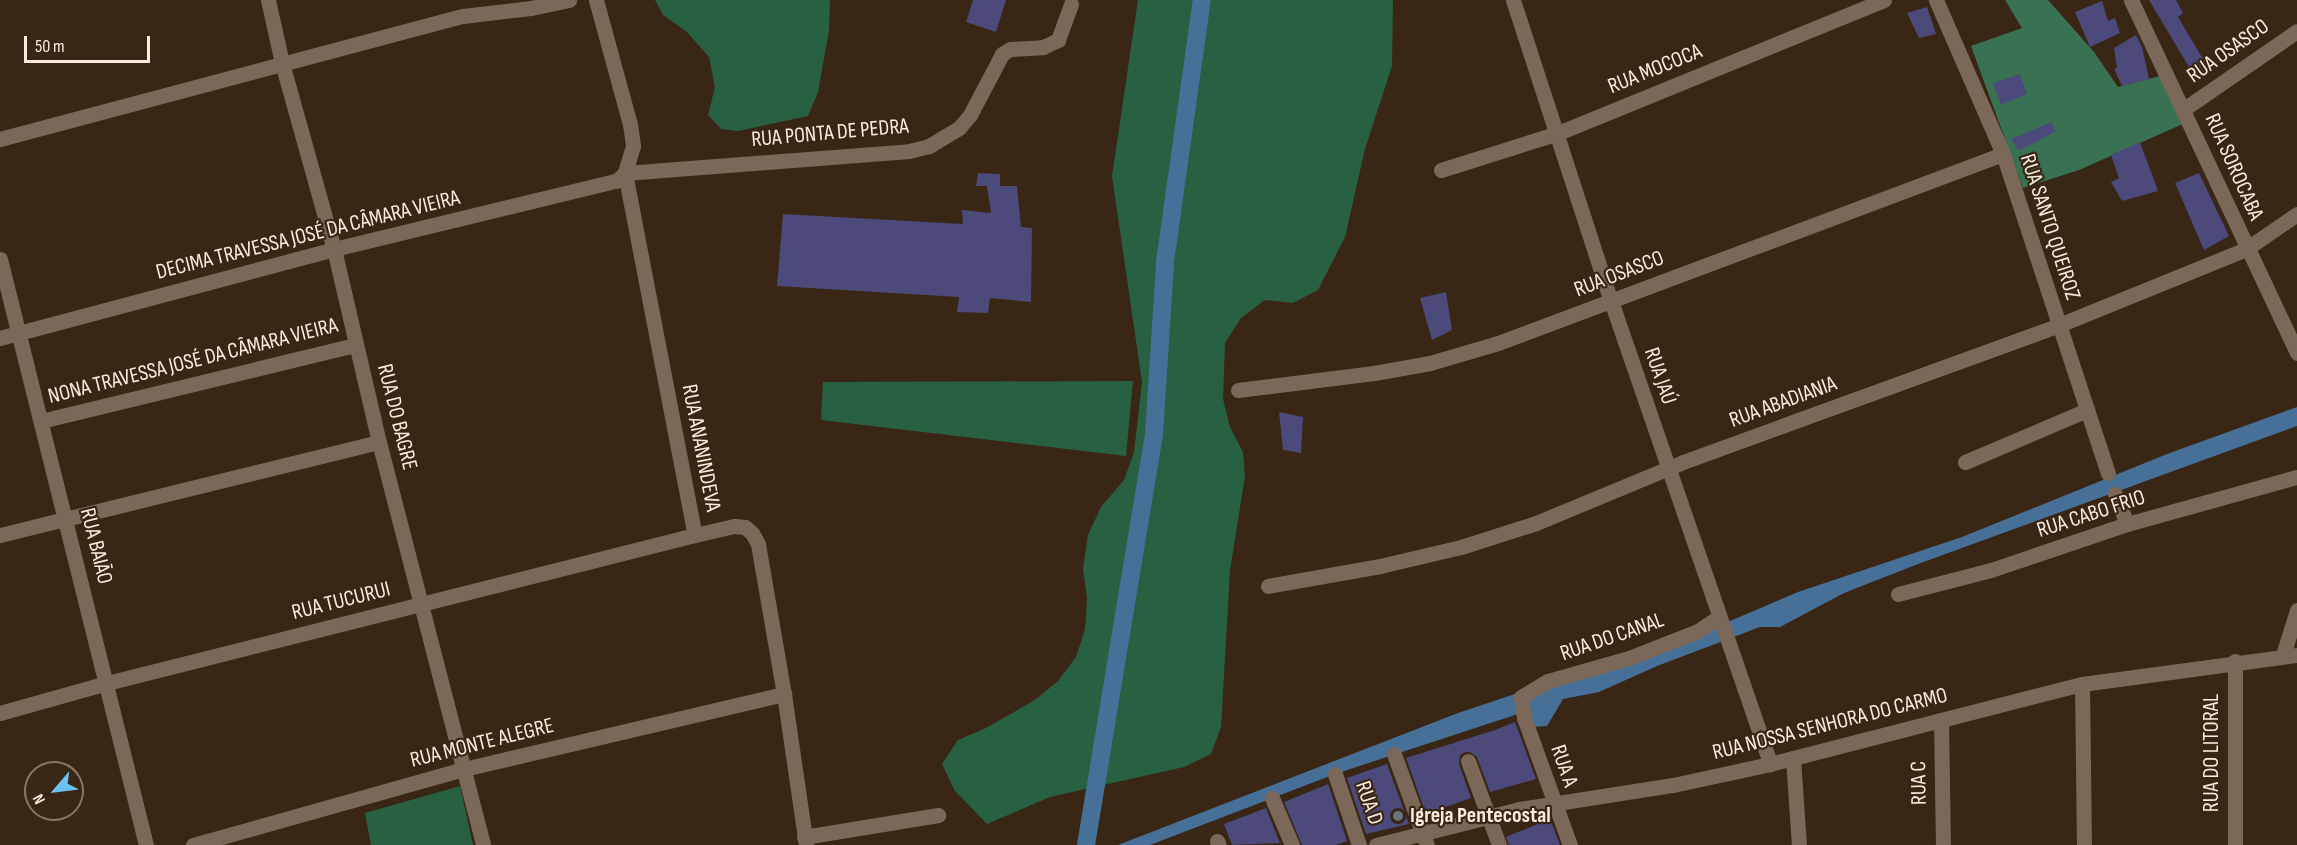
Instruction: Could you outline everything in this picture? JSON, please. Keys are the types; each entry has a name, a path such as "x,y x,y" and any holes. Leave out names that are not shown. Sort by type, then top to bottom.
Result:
{"street":[{"name":"RUA DO BAGRE","path":"268,0 282,63 334,249 379,442 483,845"},
{"path":"0,139 463,16 531,8 569,0"},
{"name":"RUA ANANINDEVA","path":"596,0 630,124 633,146 626,173 695,535 734,526 745,527 753,533 758,544 784,694 805,841"},
{"name":"RUA JAÚ","path":"1513,0 1611,301 1770,764"},
{"name":"RUA MOCOCA","path":"1441,170 1558,133 1884,0"},
{"name":"RUA SANTO QUEIROZ","path":"1936,0 2003,154 2108,473"},
{"name":"RUA SOROCABA","path":"2131,0 2184,109 2246,249 2297,353"},
{"name":"RUA PONTA DE PEDRA","path":"626,173 909,151 928,146 959,128 964,122 1002,54 1010,49 1043,47 1058,40 1071,3"},
{"name":"RUA OSASCO","path":"2184,109 2297,31"},
{"name":"RUA OSASCO","path":"1238,390 1374,374 1430,363 1498,343 2003,154"},
{"name":"DECIMA TRAVESSA JOSÉ DA CÂMARA VIEIRA","path":"0,338 334,249 616,181 626,173"},
{"name":"RUA ABADIANIA","path":"1268,586 1380,566 1461,547 1536,523 1668,470 2059,326 2246,249 2297,214"},
{"name":"RUA BAIÃO","path":"0,259 146,845"},
{"name":"NONA TRAVESSA JOSÉ DA CÂMARA VIEIRA","path":"41,421 356,345"},
{"path":"1965,462 2087,410"},
{"path":"0,535 379,442"},
{"name":"RUA CABO FRIO","path":"1898,594 1991,570 2127,524 2297,477"},
{"path":"2115,494 2127,524"},
{"name":"RUA TUCURUI","path":"0,713 107,683 695,535"},
{"path":"2290,655 2297,610"},
{"name":"RUA DO CANAL","path":"1521,706 1523,695 1548,681 1629,658 1720,621"},
{"name":"RUA NOSSA SENHORA DO CARMO","path":"1376,845 1425,838 1487,816 1553,802 1590,800 1661,788 1770,764 2082,684 2290,655"},
{"name":"RUA DO LITORAL","path":"2235,662 2235,845"},
{"path":"2082,684 2084,845"},
{"name":"RUA MONTE ALEGRE","path":"193,845 464,769 784,694"},
{"name":"RUA A","path":"1521,706 1570,845"},
{"name":"RUA C","path":"1941,720 1943,845"},
{"path":"1394,754 1425,838"},
{"path":"1793,758 1799,845"},
{"path":"1468,760 1499,845"},
{"name":"RUA D","path":"1335,774 1359,845"},
{"path":"1272,798 1292,845"},
{"path":"805,841 938,815"}],"green space":[{"path":"655,0 830,0 829,30 818,92 808,116 738,131 721,129 708,115 715,87 709,57 687,32 663,15"},
{"path":"1138,0 1393,0 1392,66 1365,149 1345,237 1318,290 1293,303 1265,300 1241,318 1225,343 1223,399 1230,427 1243,452 1245,476 1230,571 1221,727 1211,754 1184,767 1050,797 987,824 955,791 942,764 958,740 986,728 1035,700 1058,681 1076,657 1085,629 1087,599 1083,568 1088,535 1101,507 1124,480 1134,452 1142,382 1112,176"},
{"path":"2005,0 2048,0 2094,52 2118,87 2160,76 2185,123 2079,170 2023,188 1971,46 2022,28"},
{"path":"1133,381 1126,456 821,420 823,382"},
{"path":"460,786 473,845 371,845 365,813"}],"water":[{"path":"2297,407 2297,426 1918,564 1844,593 1780,627 1760,627 1657,666 1599,692 1563,699 1547,726 1532,727 1521,713 1335,774 1150,845 1118,845 1458,713 1521,692 1563,685 1629,664 1798,592 1962,537 2167,454"}],"building":[{"path":"973,0 1006,0 996,32 966,22"},
{"path":"2149,0 2176,0 2183,13 2178,17 2209,69 2195,77"},
{"path":"2102,1 2108,21 2115,18 2120,33 2090,47 2075,12"},
{"path":"1927,7 1936,34 1919,38 1907,13"},
{"path":"2136,35 2142,47 2149,79 2122,86 2114,69 2117,68 2114,48"},
{"path":"2020,74 2027,94 2001,105 1993,83"},
{"path":"2052,122 2056,131 2019,151 2011,139"},
{"path":"2140,142 2158,191 2122,201 2111,182 2119,178 2111,155"},
{"path":"978,173 1000,174 1000,186 1017,186 1021,227 1032,228 1031,302 990,298 988,313 957,312 959,297 777,286 783,214 963,224 962,210 991,213 987,186 976,186"},
{"path":"2199,173 2229,236 2204,250 2175,183"},
{"path":"1446,292 1452,330 1432,340 1420,298"},
{"path":"1279,412 1303,417 1301,453 1283,450"},
{"path":"1515,722 1536,779 1490,792 1477,757 1470,752 1465,752 1460,755 1459,764 1471,798 1426,814 1406,758"},
{"path":"1387,764 1409,824 1366,834 1347,778"},
{"path":"1328,784 1347,841 1336,845 1302,845 1284,802"},
{"path":"1266,808 1280,843 1232,845 1224,824"},
{"path":"1550,819 1560,845 1509,845 1506,837"}],"waterway":[{"path":"1086,845 1154,434 1165,262 1202,0"}],"place":[{"name":"Igreja Pentecostal","path":"1398,816"}]}
